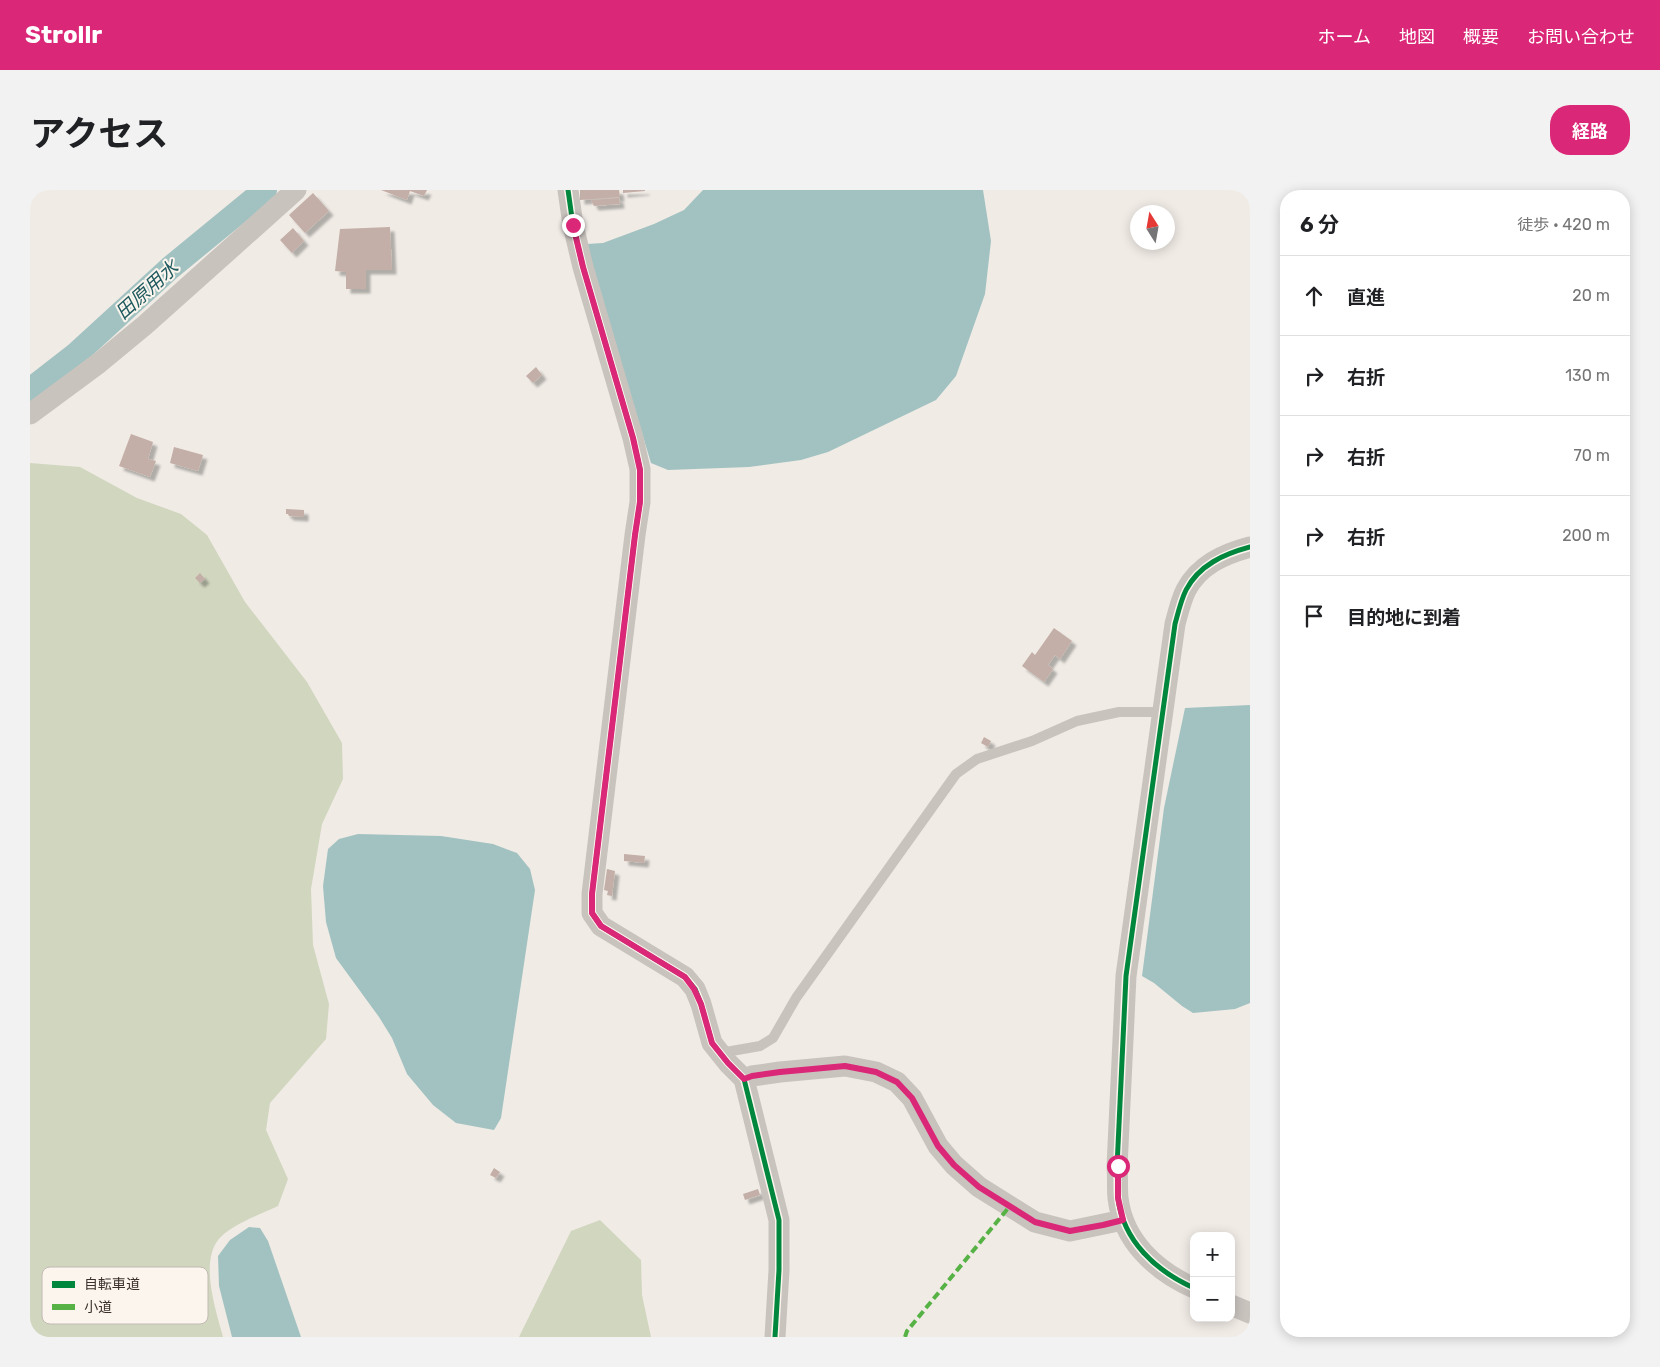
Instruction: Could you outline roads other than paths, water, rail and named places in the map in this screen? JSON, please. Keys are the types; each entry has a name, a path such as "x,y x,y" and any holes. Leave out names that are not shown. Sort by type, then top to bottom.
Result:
{"street":[{"path":"30,414 99,363 145,325 296,190"},
{"path":"568,190 573,225 583,267 633,438 640,470 640,502 611,728 592,894 592,913 601,926 685,977 694,989 701,1004 712,1043 744,1079 779,1220 780,1270 775,1337"},
{"path":"1190,1286 1155,1265 1138,1247 1123,1220 1118,1198 1126,976 1175,624 1186,590 1197,573 1214,560 1250,546"},
{"path":"744,1079 780,1072 845,1066 876,1072 897,1082 912,1098 938,1146 954,1165 979,1187 1035,1222 1070,1231 1123,1220"},
{"path":"1235,1307 1250,1313"}],"lane":[{"path":"720,1053 760,1046 773,1038 796,998 956,774 976,758 1032,741 1077,721 1119,712 1162,712"}],"water":[{"path":"703,190 983,190 991,241 985,294 956,376 936,400 828,452 801,460 749,467 668,470 651,463 588,254 587,244 603,243 654,224 684,210"},
{"path":"1250,705 1250,1003 1235,1009 1193,1013 1142,976 1164,808 1185,708"},
{"path":"358,834 441,836 493,844 517,853 530,869 535,890 501,1118 494,1130 456,1123 433,1105 407,1074 392,1038 336,958 326,922 323,886 328,849 339,839"},
{"path":"249,1227 260,1228 268,1241 301,1337 232,1337 219,1286 218,1256 230,1240"}],"waterway":[{"name":"田原用水","path":"30,390 75,355 170,268 265,190"}]}
